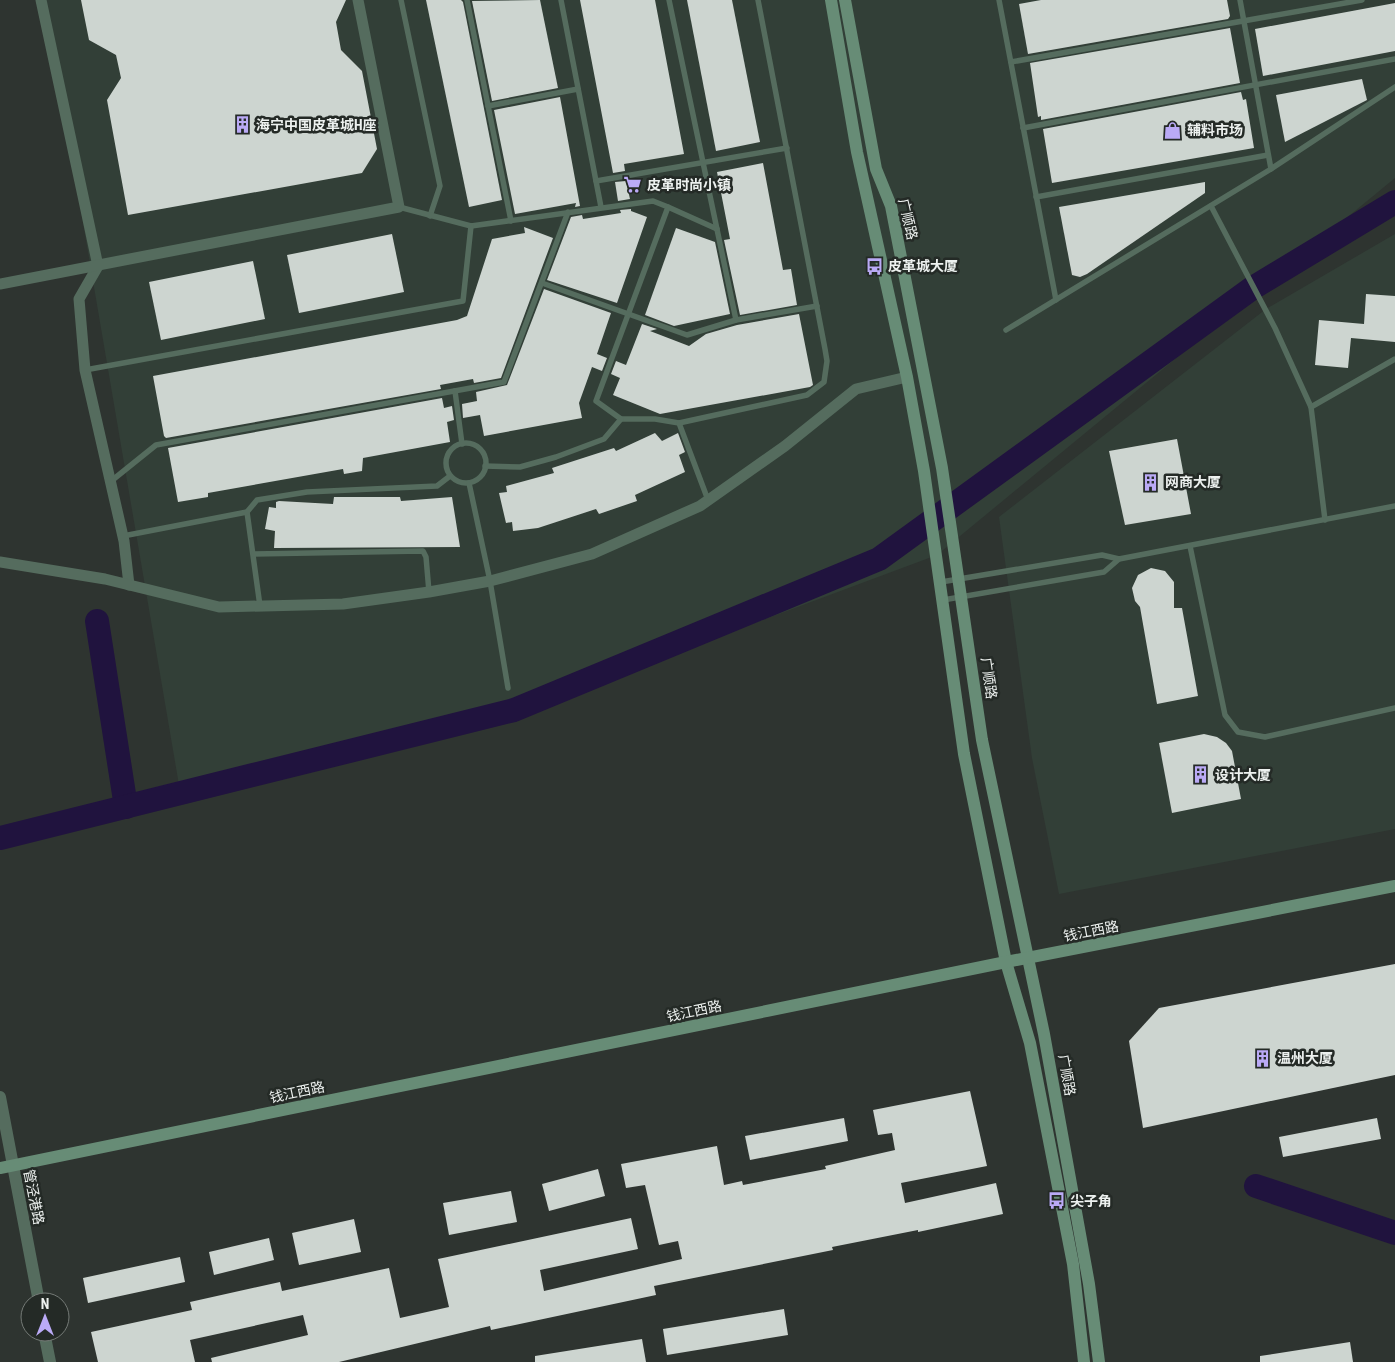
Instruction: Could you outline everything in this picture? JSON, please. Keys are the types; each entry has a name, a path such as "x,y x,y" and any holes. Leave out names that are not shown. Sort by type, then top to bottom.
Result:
{"main road":[{"path":"831,0 858,152 907,377 924,471 964,754 1006,962 1032,1053 1073,1264 1084,1362"},
{"name":"广顺路","path":"845,0 876,169 892,206 942,468 960,579 982,740 1030,958 1088,1275 1099,1362"},
{"name":"钱江西路","path":"0,1168 1006,962 1395,886"}],"street":[{"path":"41,0 98,266 79,299 85,370 123,536 129,585"},
{"path":"0,284 399,207 358,0"},
{"path":"0,562 105,579 220,607 343,604 430,592 490,581 592,554 700,506 785,446 856,389 907,377"},
{"name":"管泾港路","path":"0,1097 37,1292"},
{"path":"46,1342 50,1362"}],"lane":[{"path":"401,0 440,186 430,216"},
{"path":"467,0 511,221"},
{"path":"561,0 602,207"},
{"path":"669,0 736,320"},
{"path":"668,207 596,401 621,418 655,419 679,423 807,395 824,382 827,361 758,0"},
{"path":"999,0 1056,300"},
{"path":"1240,0 1270,170"},
{"path":"1011,62 1362,0"},
{"path":"1023,128 1395,59"},
{"path":"1006,330 1270,170 1395,86"},
{"path":"488,106 578,89"},
{"path":"596,181 704,164 786,148"},
{"path":"1036,197 1268,154"},
{"path":"399,207 471,226 653,201 717,229"},
{"path":"1211,206 1275,328 1311,407 1325,520"},
{"path":"110,482 156,445 504,382 568,212"},
{"path":"85,370 463,301 471,226"},
{"path":"542,283 687,335 736,320 817,306"},
{"path":"1311,407 1395,359"},
{"path":"455,391 462,444"},
{"path":"485,466 520,467 556,457 604,439 621,418"},
{"path":"679,423 708,500"},
{"path":"462,444 474,445 479,449 485,460 485,466 480,477 469,483 462,483 450,476 447,470 447,457 455,446 462,444"},
{"path":"260,606 248,512 256,500 307,492 437,486 450,476"},
{"path":"469,483 490,581 508,688"},
{"path":"941,582 1102,555 1119,559 1395,506"},
{"path":"123,536 248,512"},
{"path":"1190,546 1224,716 1238,732 1265,737 1395,708"},
{"path":"254,554 422,552 426,557 430,592"},
{"path":"943,600 1104,572 1119,559"}],"shaded area":[{"path":"45,0 1395,0 1395,178 937,555 527,708 179,785"},
{"path":"1395,234 1395,829 1059,894 1032,758 999,517 1266,309"}],"building":[{"name":"海宁中国皮革城H座","path":"81,0 346,0 336,22 341,50 362,71 377,149 362,173 128,215 107,100 121,78 116,55 89,40"},
{"path":"426,0 461,0 463,2 502,200 469,207"},
{"path":"540,0 558,88 492,101 472,1"},
{"path":"580,0 655,0 684,154 624,164 625,171 613,173"},
{"path":"687,0 732,0 760,142 716,151"},
{"path":"1041,0 1227,0 1230,16 1228,19 1028,54 1019,4"},
{"path":"1395,3 1395,51 1263,76 1255,29"},
{"path":"1230,28 1240,83 1041,120 1041,116 1038,117 1030,63"},
{"path":"1362,79 1367,100 1285,142 1276,95"},
{"path":"1241,92 1243,100 1246,99 1254,148 1052,183 1043,129"},
{"path":"560,97 580,206 575,207 576,203 515,214 494,110"},
{"path":"763,163 783,270 791,269 797,305 740,315 724,240 730,239 717,172"},
{"path":"626,181 630,199 618,201 615,182"},
{"path":"1205,182 1205,193 1087,274 1080,277 1072,275 1059,207"},
{"path":"631,209 631,211 647,217 617,303 547,280 571,217 582,215 583,219 621,213 620,210"},
{"path":"524,227 553,238 501,378 474,383 473,379 440,385 441,389 166,438 164,436 153,376 457,320 467,316 492,239 525,233"},
{"path":"676,228 715,242 730,314 674,326 645,315"},
{"path":"392,234 404,292 299,313 287,255"},
{"path":"253,261 265,319 161,340 149,282"},
{"path":"544,289 611,313 597,354 607,358 602,371 592,367 579,403 582,418 484,436 480,415 463,418 462,404 477,401 476,392 507,385"},
{"path":"1366,294 1395,296 1395,342 1351,338 1348,368 1315,365 1319,320 1364,324"},
{"path":"799,314 813,385 810,387 660,414 613,395 620,378 611,374 616,361 626,365 642,324 657,329 650,331 689,346 706,334 737,325"},
{"path":"442,398 444,408 452,406 454,420 447,422 450,442 363,458 362,471 344,474 343,469 208,493 208,497 178,502 168,448"},
{"path":"655,433 662,441 678,433 685,452 679,455 685,472 635,495 637,501 599,514 596,509 538,528 513,531 512,522 506,523 499,493 507,492 506,486 554,473 552,468 614,448 616,451"},
{"name":"网商大厦","path":"1177,439 1191,514 1125,525 1109,451"},
{"path":"334,497 400,497 401,501 452,497 460,547 274,548 275,531 265,529 269,507 276,508 276,502 279,501 333,504"},
{"path":"1151,568 1165,571 1174,582 1174,608 1182,608 1198,696 1157,704 1140,607 1135,601 1132,588 1138,575"},
{"name":"设计大厦","path":"1204,734 1217,737 1226,743 1232,751 1241,799 1172,813 1159,743"},
{"name":"温州大厦","path":"1395,964 1395,1075 1143,1128 1129,1041 1159,1008"},
{"path":"970,1091 987,1166 901,1183 905,1203 996,1183 1003,1214 918,1232 918,1230 832,1247 833,1250 654,1286 656,1295 491,1330 490,1326 339,1362 212,1362 211,1358 308,1335 303,1315 190,1340 195,1362 98,1362 91,1332 192,1310 190,1302 280,1282 282,1291 389,1268 400,1318 449,1307 438,1259 631,1218 638,1249 540,1270 544,1291 682,1259 678,1241 659,1245 645,1185 626,1188 621,1164 717,1146 724,1185 742,1181 743,1185 826,1169 825,1166 895,1150 892,1133 878,1135 873,1110"},
{"path":"844,1118 848,1141 750,1160 745,1136"},
{"path":"1377,1118 1381,1139 1283,1157 1279,1137"},
{"path":"598,1169 605,1196 549,1211 542,1184"},
{"path":"511,1191 517,1222 449,1235 443,1203"},
{"path":"354,1219 361,1252 299,1265 292,1233"},
{"path":"269,1238 274,1260 214,1275 209,1252"},
{"path":"180,1257 185,1282 88,1303 83,1278"},
{"path":"784,1309 788,1335 667,1355 663,1329"},
{"path":"642,1339 646,1362 535,1362 535,1356"},
{"path":"1350,1342 1353,1362 1260,1362 1260,1356"}],"waterway":[{"path":"0,838 514,710 879,559 1251,289 1395,202"},
{"path":"97,621 126,807"},
{"path":"1256,1186 1395,1233"}],"place":[{"name":"海宁中国皮革城H座","path":"242,125"},
{"name":"辅料市场","path":"1173,130"},
{"name":"皮革时尚小镇","path":"633,185"},
{"name":"皮革城大厦","path":"874,266"},
{"name":"网商大厦","path":"1151,482"},
{"name":"设计大厦","path":"1201,775"},
{"name":"温州大厦","path":"1263,1058"},
{"name":"尖子角","path":"1056,1201"}]}
